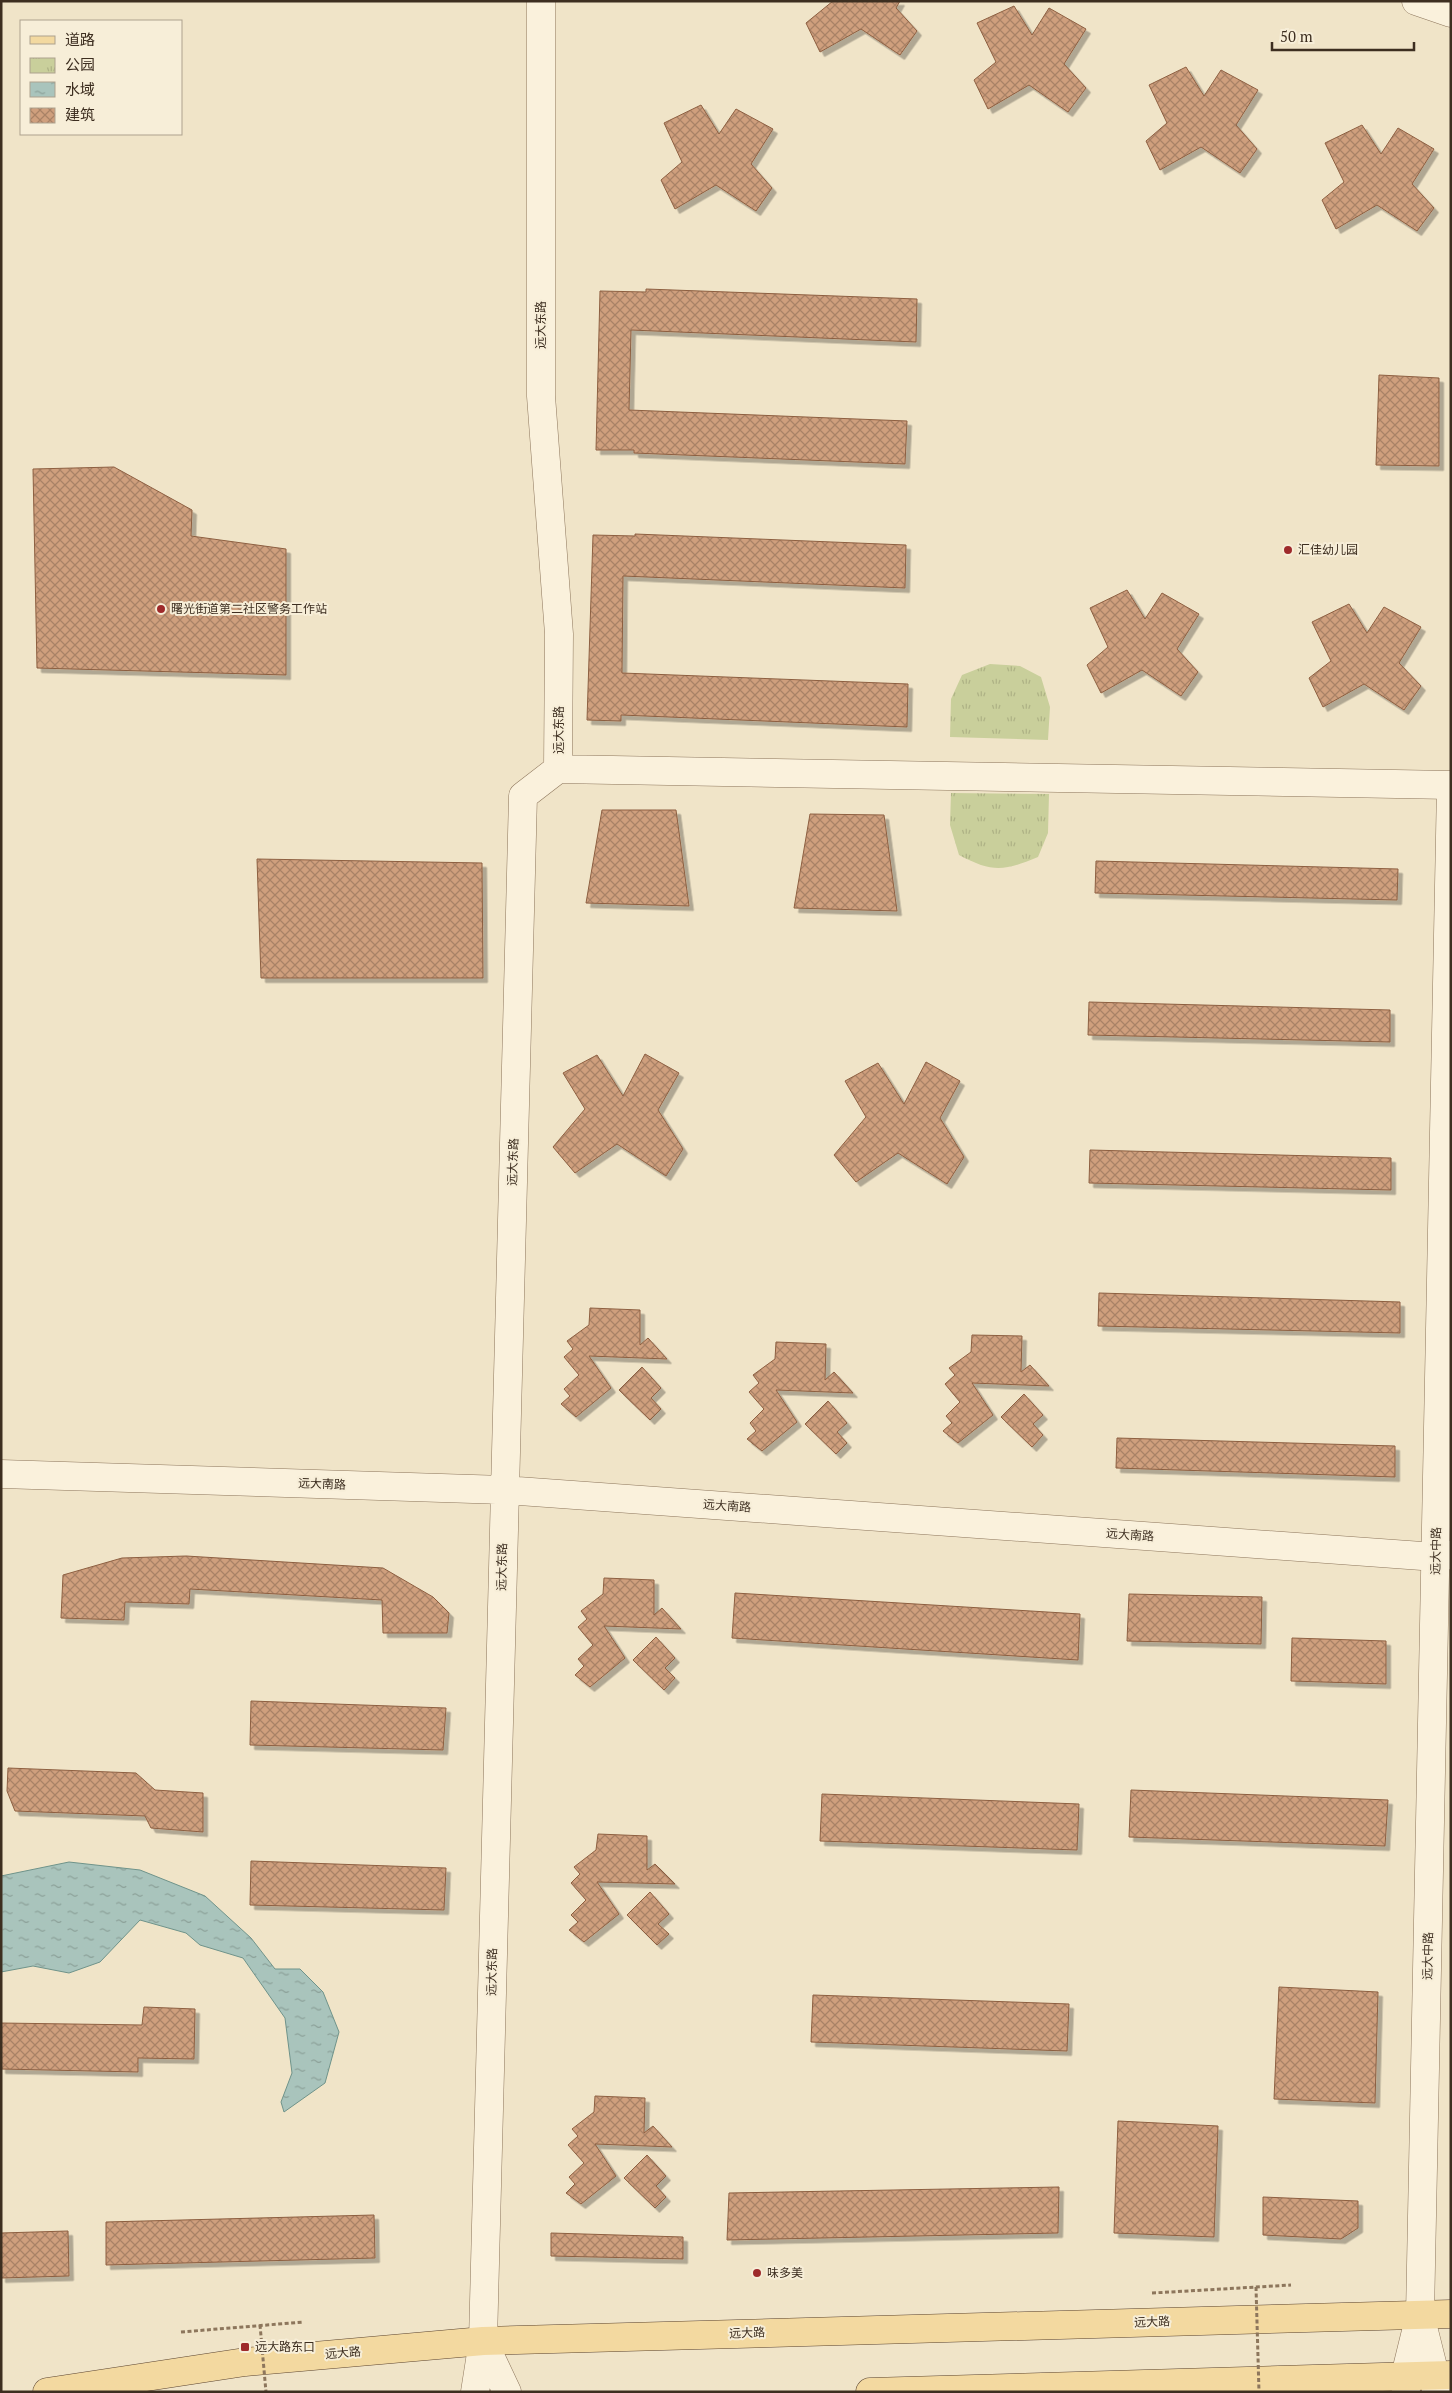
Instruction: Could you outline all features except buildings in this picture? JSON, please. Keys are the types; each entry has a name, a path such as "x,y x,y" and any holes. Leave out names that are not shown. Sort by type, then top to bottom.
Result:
{"main road":[{"name":"远大路","path":"47,2392 245,2362 483,2341 1451,2314"},
{"path":"870,2392 1405,2384 1441,2381"}],"street":[{"name":"远大东路","path":"475,2392 483,2341 523,796 558,769 559,634 541,396 541,1"},
{"path":"1416,1 1451,13"},
{"path":"558,769 1451,786"},
{"name":"远大中路","path":"1420,2315 1444,1556 1451,786"},
{"name":"远大南路","path":"1,1474 504,1490 1444,1556"},
{"path":"1420,2315 1441,2381"},
{"path":"1405,2384 1420,2315"},
{"path":"483,2341 506,2392"}],"path":[{"path":"1152,2293 1291,2286"},
{"path":"1256,2287 1259,2392"},
{"path":"181,2332 304,2322"},
{"path":"260,2325 266,2392"}],"green space":[{"path":"990,664 1020,666 1041,677 1050,707 1048,740 950,737 951,699 962,675"},
{"path":"951,793 1049,794 1048,833 1038,857 1016,865 999,868 981,865 959,855 950,825"}],"water":[{"path":"69,1862 140,1870 205,1896 251,1938 275,1969 300,1969 323,1992 339,2032 325,2083 284,2112 281,2102 292,2073 285,2018 243,1958 200,1945 186,1933 140,1920 100,1962 69,1973 33,1966 1,1972 1,1876"}],"place":[{"name":"汇佳幼儿园","path":"1288,550"},
{"name":"曙光街道第二社区警务工作站","path":"161,609"},
{"name":"味多美","path":"757,2273"},
{"name":"远大路东口","path":"245,2347"}]}
